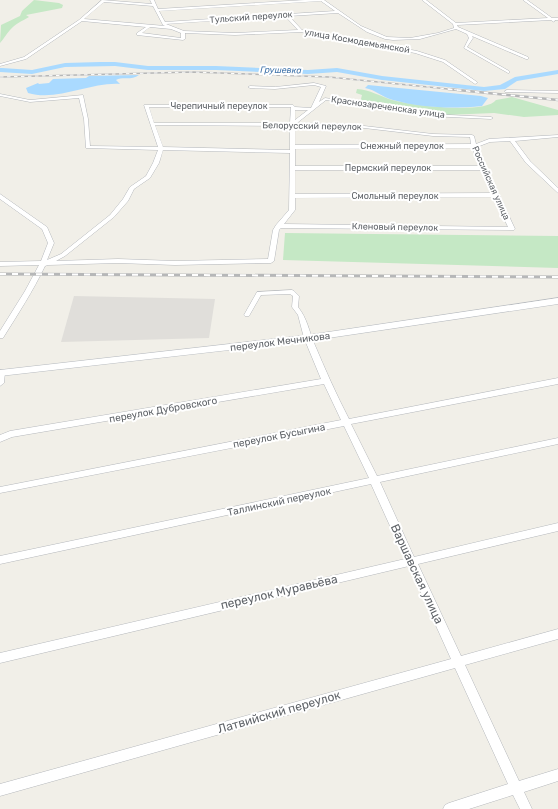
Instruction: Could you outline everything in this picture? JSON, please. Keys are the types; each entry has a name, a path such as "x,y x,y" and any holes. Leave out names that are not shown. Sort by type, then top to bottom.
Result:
{"street":[{"path":"0,65 25,58 81,20 105,0 155,5"},
{"path":"152,0 164,23"},
{"path":"157,10 322,0 357,25 386,38 425,36 455,26 558,20"},
{"path":"424,0 455,26 470,34 527,58"},
{"path":"525,0 558,24"},
{"name":"Тульский переулок","path":"164,23 338,12"},
{"path":"286,15 302,31"},
{"path":"81,20 174,28"},
{"name":"улица Космодемьянской","path":"164,23 183,32 235,34 302,31 416,52 444,61 475,83"},
{"name":"улица Космодемьянской","path":"150,26 138,34 183,39 183,32"},
{"path":"470,34 471,38 465,48 508,72"},
{"path":"379,45 386,38"},
{"name":"Краснозареченская улица","path":"250,87 281,88 314,84 324,86 312,109"},
{"path":"507,91 558,92"},
{"name":"Снежный переулок","path":"0,95 30,101 81,96 86,119 88,147 292,150 474,146 489,141 558,136"},
{"name":"Краснозареченская улица","path":"292,125 325,99 429,114 491,118"},
{"name":"Черепичный переулок","path":"152,124 146,106 293,107"},
{"path":"0,264 118,261 175,263 271,261 278,226 292,210 293,107 312,109"},
{"path":"44,264 64,255 112,216 126,200 132,188 148,177 156,163 161,148 152,124"},
{"name":"Белорусский переулок","path":"152,124 347,125 433,135 472,136"},
{"name":"Российская улица","path":"472,136 474,146 512,228"},
{"path":"511,139 528,162 558,191"},
{"name":"Пермский переулок","path":"292,168 485,168"},
{"name":"Смольный переулок","path":"293,196 497,195"},
{"path":"0,196 45,228 51,243 44,264 35,282 0,336"},
{"name":"Кленовый переулок","path":"278,226 512,228"},
{"name":"Варшавская улица","path":"247,315 259,293 292,292 296,296 295,308 300,316 326,381 374,480 526,809"},
{"name":"переулок Мечникова","path":"1,373 308,338 558,301"},
{"path":"0,383 1,373"},
{"name":"переулок Дубровского","path":"0,439 10,434 326,381"},
{"name":"переулок Бусыгина","path":"0,490 558,381"},
{"name":"Таллинский переулок","path":"0,560 558,441"},
{"name":"переулок Муравьёва","path":"0,658 558,527"},
{"name":"Латвийский переулок","path":"0,790 558,634"},
{"path":"449,809 558,775"}],"shaded area":[{"path":"74,296 215,299 209,338 61,342"}],"green space":[{"path":"34,0 59,3 63,5 62,8 26,15 29,17 12,28 0,43 1,25 20,16 22,11"},
{"path":"357,89 375,93 401,102 447,108 478,107 489,105 496,100 512,97 558,110 558,115 524,117 494,113 446,115 426,113 380,102 377,106 360,103 362,95 356,93"},
{"path":"285,233 558,236 558,268 283,260"}],"water":[{"path":"139,75 133,78 121,78 116,80 120,84 97,86 62,94 39,95 28,93 26,88 38,83 49,83 53,79 86,78 89,76"},
{"path":"368,85 481,96 488,98 482,106 448,108 426,106 389,99 365,88"}],"waterway":[{"name":"Грушевка","path":"2,70 32,72 65,65 100,64 115,64 148,68 216,68 308,72 337,70 382,78 484,89 502,87 515,79 558,72"}],"railway":[{"path":"0,77 192,72 329,77 458,90"},
{"path":"448,89 458,90"},
{"path":"458,90 558,100"},
{"path":"0,274 558,277"}]}
